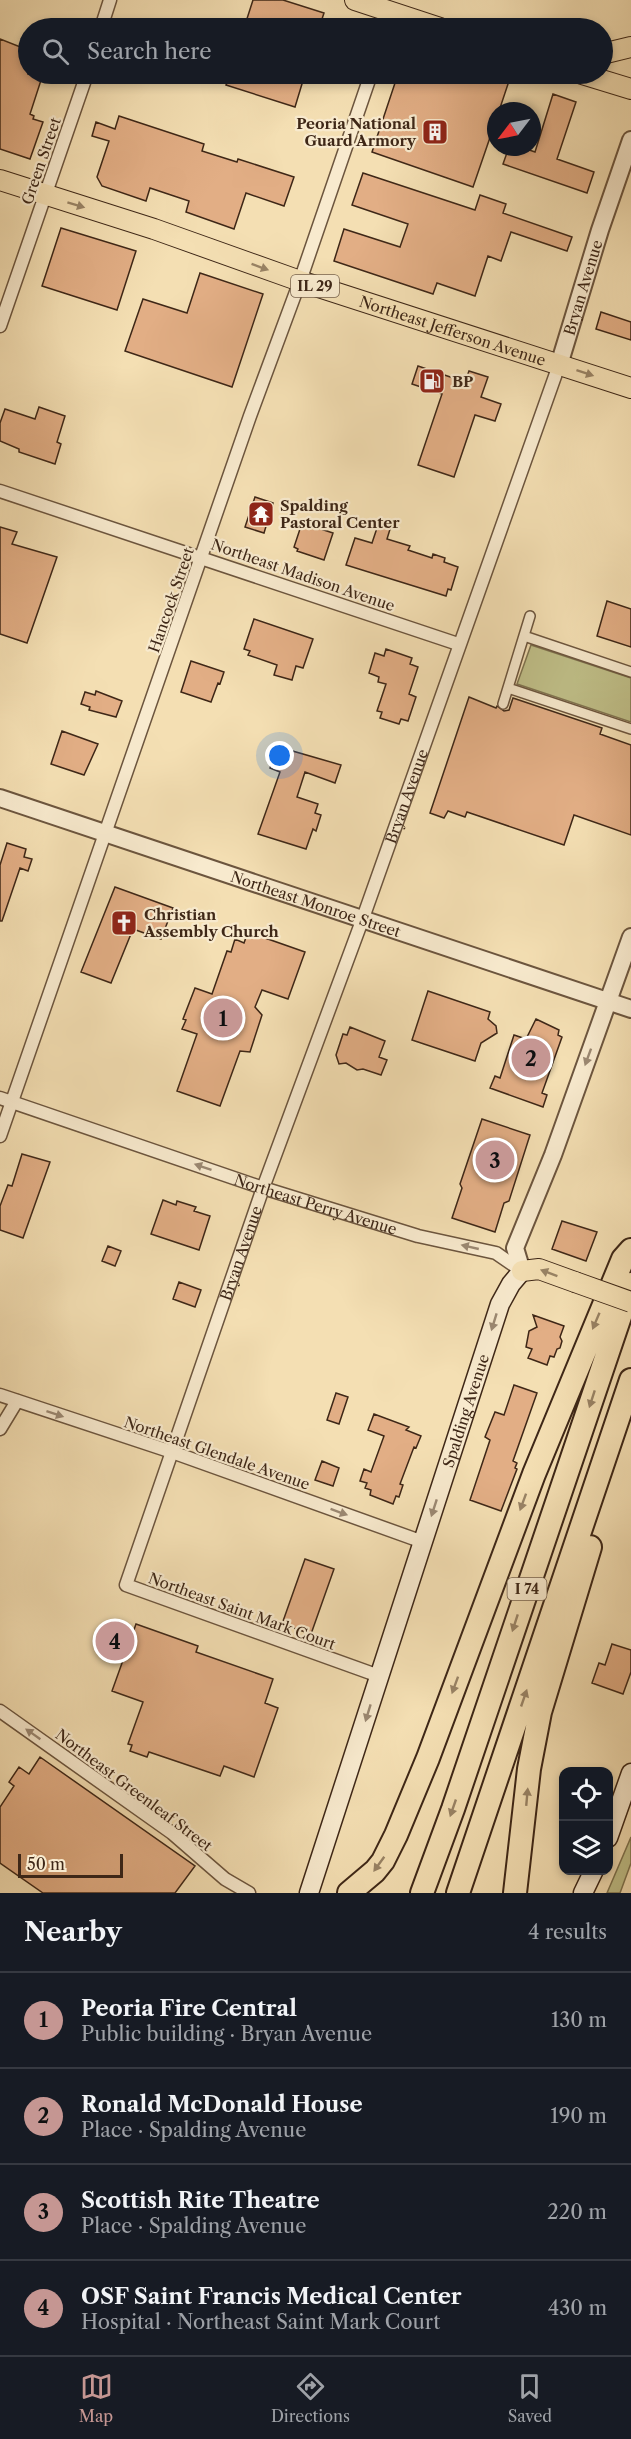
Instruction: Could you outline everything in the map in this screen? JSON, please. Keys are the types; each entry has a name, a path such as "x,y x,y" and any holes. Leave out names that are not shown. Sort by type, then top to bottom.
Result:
{"highway":[{"path":"349,1893 375,1871 383,1861 396,1835 428,1758 563,1401 623,1259 631,1250"},
{"name":"I 74","path":"424,1886 631,1284"},
{"name":"I 74","path":"458,1893 631,1380"},
{"path":"515,1893 530,1769 540,1712 631,1413"},
{"path":"463,1893 512,1735"}],"main road":[{"path":"355,0 384,18"},
{"path":"613,52 631,47"},
{"path":"613,83 631,89"},
{"name":"Northeast Jefferson Avenue","path":"0,180 154,229 300,281 631,388"},
{"name":"Northeast Perry Avenue","path":"522,1271 539,1269 631,1302"},
{"name":"Spalding Avenue","path":"309,1893 339,1807 500,1304 511,1284 522,1271"},
{"path":"613,1826 631,1773"},
{"path":"583,1893 592,1875"}],"street":[{"path":"105,18 111,0"},
{"name":"Green Street","path":"0,326 84,84"},
{"name":"Hancock Street","path":"0,1136 6,1100 106,832 368,84"},
{"name":"Bryan Avenue","path":"172,1452 263,1188 363,918 458,644 559,365 600,230 631,140"},
{"name":"Northeast Madison Avenue","path":"0,491 458,644"},
{"path":"503,704 530,616"},
{"path":"524,636 631,672"},
{"path":"508,688 631,729"},
{"name":"Northeast Monroe Street","path":"0,798 631,1009"},
{"path":"522,1271 515,1248 553,1155 631,937"},
{"name":"Northeast Perry Avenue","path":"6,1100 263,1188 418,1236 495,1253 522,1271"},
{"name":"Northeast Glendale Avenue","path":"0,1395 172,1452 423,1542"},
{"path":"0,1429 17,1401"},
{"name":"Northeast Saint Mark Court","path":"172,1452 126,1585 379,1677"},
{"name":"Northeast Greenleaf Street","path":"0,1711 172,1833 225,1879 249,1893"}],"green space":[{"path":"531,645 631,678 631,722 517,684"},
{"path":"631,1837 631,1863 620,1893 607,1893"}],"building":[{"path":"253,0 283,0 324,13 322,18 247,18"},
{"path":"0,39 18,46 18,84 40,84 30,114 34,116 33,119 43,122 30,159 0,149"},
{"path":"226,84 302,84 295,107"},
{"name":"Peoria National Guard Armory","path":"395,84 508,84 502,102 487,102 487,146 473,187 372,152"},
{"path":"553,94 576,102 557,159 594,172 587,193 503,164 506,156 541,156 541,133"},
{"path":"119,116 204,144 202,151 237,162 238,159 294,177 284,206 246,193 234,229 186,212 189,201 150,188 146,201 102,186 97,177 109,141 92,136 96,122 115,129"},
{"path":"363,173 475,210 480,195 506,204 503,213 572,237 567,251 511,232 501,261 488,256 475,296 437,283 433,294 334,261 344,229 400,247 408,224 352,205"},
{"path":"61,228 136,251 117,310 42,286"},
{"path":"200,273 263,294 232,387 125,351 143,299 187,313"},
{"path":"601,312 631,322 631,340 596,329"},
{"path":"418,366 465,382 469,371 488,377 481,397 501,404 495,421 475,415 454,477 418,465 442,394 412,384"},
{"path":"39,407 65,416 57,442 61,444 55,464 19,452 19,449 0,441 0,423 5,409 35,419"},
{"path":"255,497 273,503 264,533 245,527"},
{"path":"379,522 391,526 387,539 410,546 408,550 432,558 433,554 445,558 444,562 458,567 451,590 448,589 446,596 346,565 355,538 372,543"},
{"path":"302,523 333,533 324,560 297,551 298,549 294,547"},
{"path":"0,527 17,532 12,544 57,557 27,643 0,634"},
{"path":"607,601 631,609 631,647 597,636"},
{"path":"254,619 313,639 303,668 296,666 292,680 274,675 277,665 248,655 250,651 244,649"},
{"path":"386,649 412,658 410,664 418,667 409,694 416,697 408,721 401,719 399,724 380,718 382,712 377,711 386,684 378,682 379,677 369,673 375,653 384,656"},
{"path":"191,661 224,672 211,702 181,692"},
{"path":"96,691 122,701 116,717 89,710 90,707 81,704 85,692 95,695"},
{"path":"469,697 496,708 497,706 504,711 509,710 513,698 602,728 600,734 631,745 631,835 574,815 564,845 467,812 465,817 448,811 444,818 430,813"},
{"path":"62,731 98,744 84,775 51,764"},
{"path":"276,750 287,754 289,750 341,765 335,783 305,772 297,797 318,804 315,813 321,815 316,831 313,829 306,849 258,834 280,772 270,768"},
{"path":"7,843 26,849 24,857 32,859 28,871 20,868 2,921 0,921 0,865"},
{"path":"115,887 173,908 161,939 133,929 111,983 81,972"},
{"path":"248,932 305,952 288,999 262,990 255,1007 262,1015 250,1052 240,1051 220,1106 177,1091 197,1034 182,1029 186,1020 183,1019 195,988 212,994 227,951 231,952 235,939 244,943"},
{"path":"428,991 490,1012 488,1019 496,1026 497,1033 481,1043 475,1061 412,1040"},
{"path":"536,1019 559,1030 558,1035 562,1037 542,1093 547,1095 543,1107 490,1088 495,1076 500,1078 514,1035 526,1039"},
{"path":"350,1027 385,1041 379,1057 387,1060 381,1075 363,1069 357,1070 346,1063 339,1064 336,1055 343,1034 347,1035"},
{"path":"482,1119 530,1135 509,1201 504,1203 495,1232 452,1218 462,1188 460,1184"},
{"path":"22,1154 50,1162 23,1238 0,1230 0,1206 8,1185 12,1186"},
{"path":"163,1200 176,1205 177,1201 196,1207 194,1211 210,1216 199,1250 151,1234"},
{"path":"562,1221 597,1232 586,1261 552,1249"},
{"path":"108,1246 121,1251 115,1266 102,1261"},
{"path":"179,1282 201,1290 195,1307 173,1299"},
{"path":"533,1315 564,1326 560,1337 562,1341 560,1348 557,1349 554,1357 550,1356 547,1365 528,1358 532,1349 526,1347 529,1331 537,1327"},
{"path":"514,1385 537,1393 513,1461 517,1463 515,1468 517,1469 501,1511 470,1500 490,1440 485,1437 495,1412 504,1415"},
{"path":"336,1393 348,1397 339,1424 327,1420"},
{"path":"374,1414 409,1427 406,1430 421,1436 416,1448 414,1447 400,1484 403,1485 399,1497 396,1496 393,1504 370,1495 371,1490 365,1488 367,1483 360,1481 364,1469 371,1472 384,1436 368,1430"},
{"path":"322,1461 339,1468 333,1486 315,1480"},
{"path":"305,1559 334,1569 311,1634 282,1624"},
{"path":"136,1624 198,1646 196,1652 273,1679 265,1703 278,1708 254,1777 224,1766 220,1776 149,1752 147,1757 130,1751 132,1745 128,1744 143,1702 112,1691"},
{"path":"612,1644 631,1650 631,1672 623,1694 592,1683 599,1663 605,1665"},
{"path":"40,1757 195,1866 175,1893 43,1893 0,1863 0,1807 14,1786 9,1782 19,1767 29,1774"}],"place":[{"name":"Peoria National Guard Armory","path":"435,132"},
{"name":"BP","path":"432,381"},
{"name":"Spalding Pastoral Center","path":"261,514"},
{"name":"Christian Assembly Church","path":"124,923"},
{"name":"Peoria Fire Central","path":"223,1018"},
{"name":"Ronald McDonald House","path":"531,1058"},
{"name":"Scottish Rite Theatre","path":"495,1160"},
{"name":"OSF Saint Francis Medical Center","path":"115,1641"}]}
